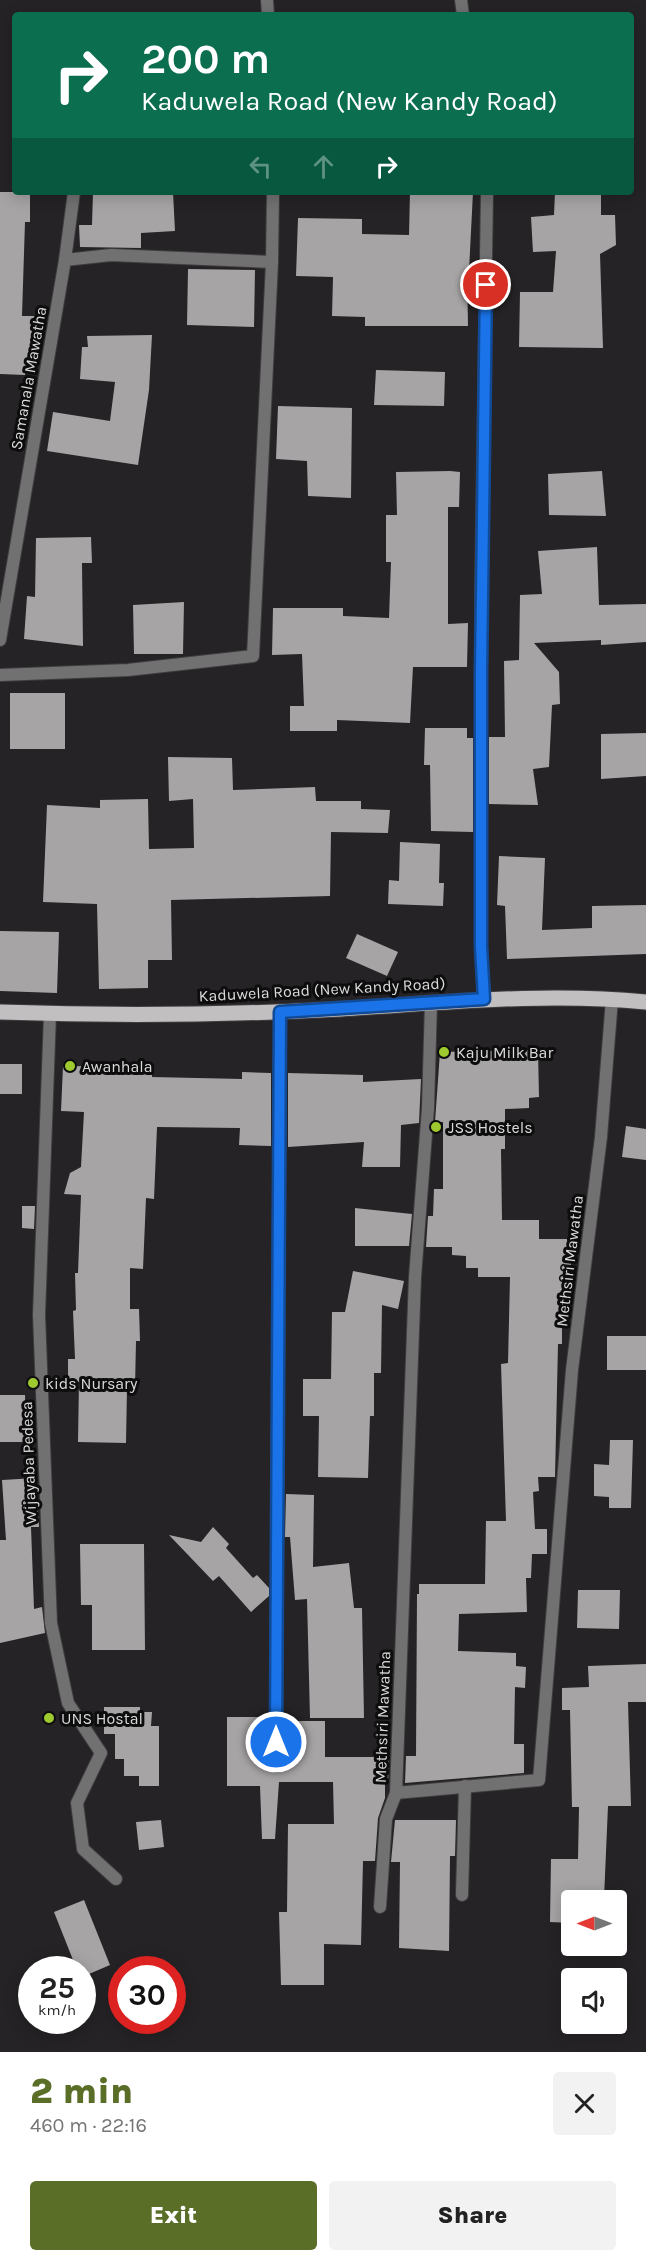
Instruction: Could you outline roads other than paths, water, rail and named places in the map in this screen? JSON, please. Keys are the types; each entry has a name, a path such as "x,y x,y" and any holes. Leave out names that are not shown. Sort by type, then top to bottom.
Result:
{"main road":[{"name":"Kaduwela Road (New Kandy Road)","path":"0,1012 50,1014 280,1012 484,999 612,999 646,1002"}],"street":[{"name":"Samanala Mawatha","path":"0,640 65,260 74,195"},
{"path":"0,675 128,670 254,656 273,195"},
{"path":"484,999 481,947 481,658 487,195"},
{"path":"65,260 111,255 272,261"},
{"name":"Methsiri Mawatha","path":"431,1002 428,1108 415,1277 396,1793 539,1780 572,1370 601,1137 612,999"},
{"path":"276,1765 280,1012"},
{"name":"Wijayaba Pedesa","path":"50,1014 39,1315 51,1623 68,1703 101,1753 77,1803 83,1849 116,1879"},
{"path":"462,1895 465,1786"},
{"path":"380,1907 386,1819 396,1793"}],"place":[{"name":"Kaju Milk Bar","path":"444,1052"},
{"name":"Awanhala","path":"70,1066"},
{"name":"JSS Hostels","path":"436,1127"},
{"name":"kids Nursary","path":"33,1383"},
{"name":"UNS Hostal","path":"49,1718"}]}
